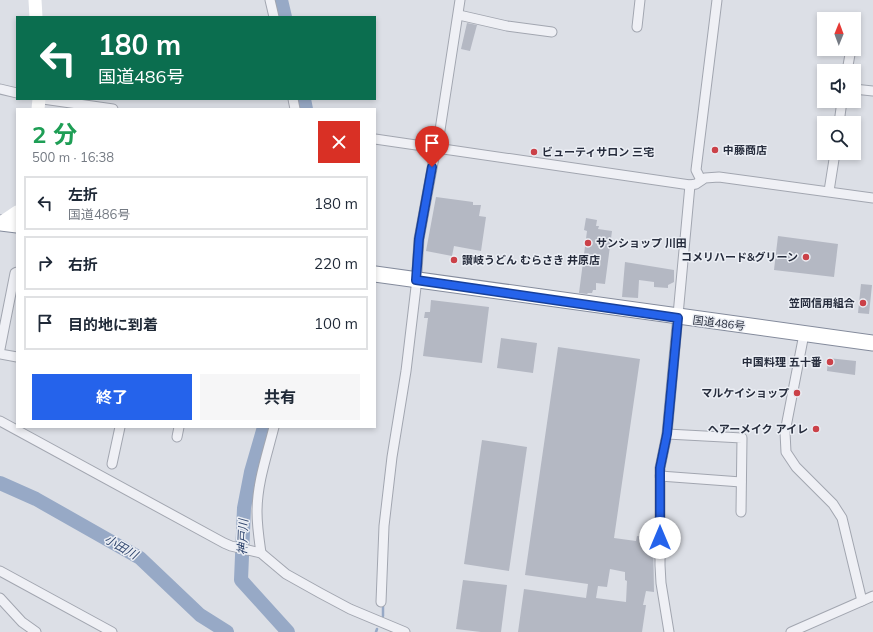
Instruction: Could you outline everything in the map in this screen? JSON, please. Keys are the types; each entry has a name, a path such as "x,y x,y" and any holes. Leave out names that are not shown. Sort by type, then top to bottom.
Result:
{"highway":[{"path":"0,222 16,225"},
{"name":"国道486号","path":"376,274 678,318 873,343"}],"main road":[{"path":"35,0 36,16"},
{"path":"0,222 16,213"}],"street":[{"path":"270,0 274,16"},
{"path":"381,602 384,526 392,458 406,371 419,239 437,148 460,0"},
{"path":"637,28 640,0"},
{"path":"701,180 696,170 717,0"},
{"path":"459,14 507,26 552,32"},
{"path":"0,89 16,93"},
{"path":"861,90 873,91"},
{"path":"50,100 106,108"},
{"path":"376,139 690,185 709,177 719,177 873,198"},
{"path":"829,191 834,160"},
{"path":"669,632 660,583 660,468 667,434 690,185"},
{"path":"0,349 16,273"},
{"path":"804,334 785,432 786,452 796,468 833,504 842,518 862,601"},
{"path":"0,354 16,357"},
{"path":"0,421 216,539 234,547 258,552 286,574 350,609 404,632"},
{"path":"112,464 120,428"},
{"path":"177,437 179,428"},
{"path":"258,552 258,497 261,476 274,428"},
{"path":"667,434 742,438 741,512"},
{"path":"660,476 741,482"},
{"path":"0,571 112,632"},
{"path":"791,632 873,596"},
{"path":"0,598 22,622 36,632"}],"building":[{"path":"467,23 477,25 470,51 461,49"},
{"path":"436,197 473,202 473,205 481,205 479,216 486,217 481,251 454,246 452,256 426,251"},
{"path":"586,218 597,220 596,226 599,226 598,229 612,231 605,284 596,283 596,290 593,290 592,293 587,294 579,293 587,231 584,230"},
{"name":"コメリハード&グリーン","path":"778,236 838,244 834,277 774,270"},
{"path":"625,262 674,270 674,282 668,285 668,288 654,287 654,282 639,280 638,298 622,297"},
{"path":"861,284 872,285 869,314 858,313"},
{"path":"431,300 489,307 482,363 423,356 428,318 424,318 425,312 430,312"},
{"path":"501,338 537,343 533,373 497,368"},
{"path":"558,347 640,359 614,538 636,541 637,536 653,538 654,592 646,591 643,605 646,605 642,632 518,632 524,589 586,598 588,584 525,575","holes":["610,569 625,572 625,580 627,581 626,602 596,598 598,586 607,587"]},
{"path":"828,358 856,361 855,375 827,371"},
{"path":"482,440 527,447 509,571 464,564"},
{"path":"463,580 507,585 501,632 481,632 456,629"}],"waterway":[{"name":"神戸川","path":"281,0 285,16"},
{"name":"神戸川","path":"304,100 306,108"},
{"name":"神戸川","path":"264,428 251,472 244,508 241,580 288,632"},
{"name":"小田川","path":"0,483 36,499 140,558 200,615 227,632"},
{"path":"383,604 383,616"}],"place":[{"name":"中藤商店","path":"715,150"},
{"name":"ビューティサロン 三宅","path":"534,152"},
{"name":"サンショップ 川田","path":"588,243"},
{"name":"コメリハード&グリーン","path":"806,257"},
{"name":"讃岐うどん むらさき 井原店","path":"454,260"},
{"name":"笠岡信用組合","path":"863,303"},
{"name":"中国料理 五十番","path":"830,362"},
{"name":"マルケイショップ","path":"797,393"},
{"name":"ヘアーメイク アイレ","path":"816,429"}],"route":[{"path":"432,167 419,239 416,280 678,318 667,434 660,468 660,538"}]}
